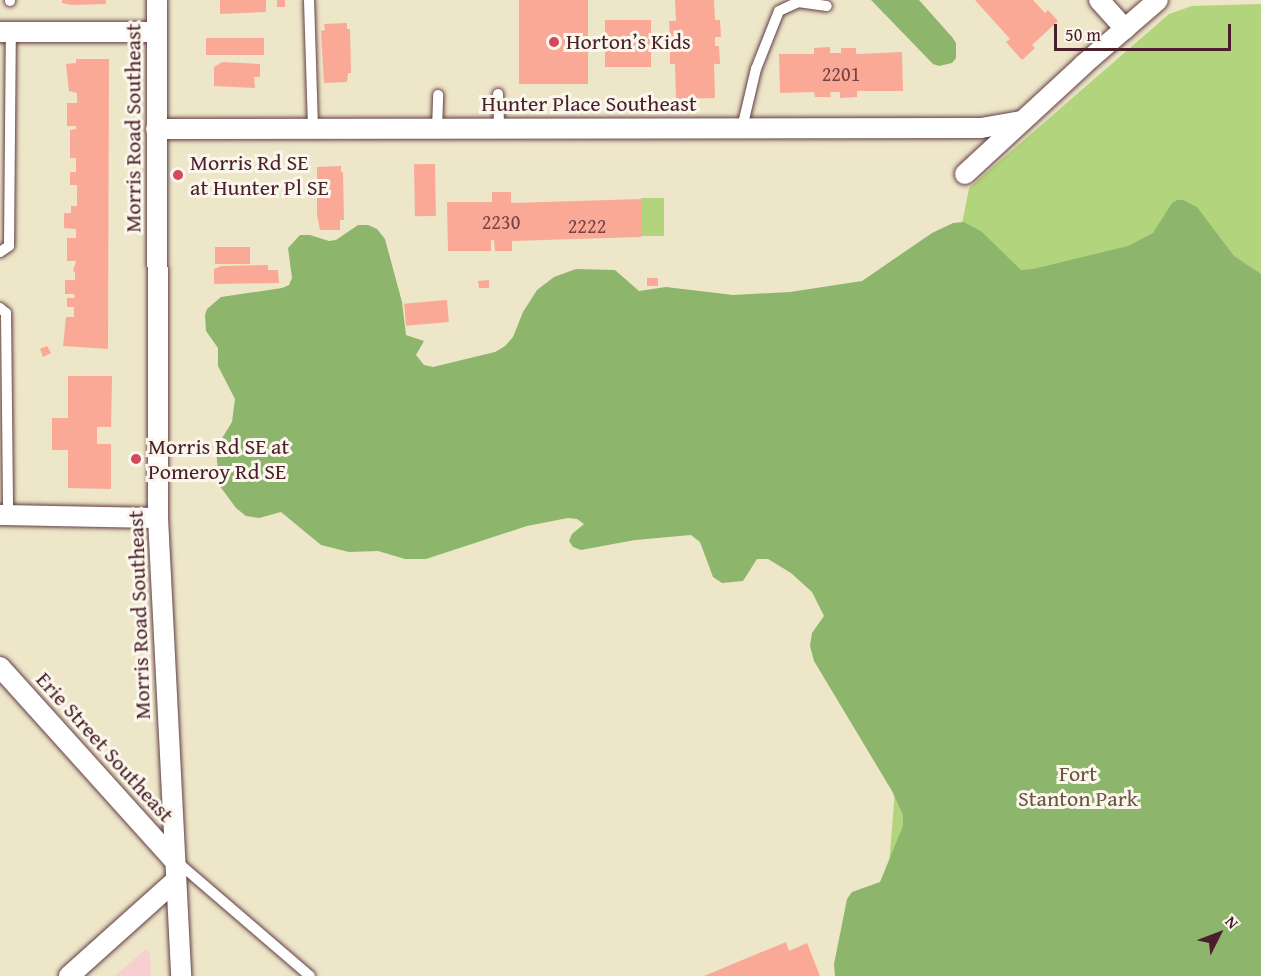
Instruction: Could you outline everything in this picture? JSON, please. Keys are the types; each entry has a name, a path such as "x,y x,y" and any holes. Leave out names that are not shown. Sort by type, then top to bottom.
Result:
{"street":[{"name":"Morris Road Southeast","path":"157,0 158,518 181,976"},
{"path":"1099,0 1125,29"},
{"path":"965,174 1158,0"},
{"path":"5,32 157,32"},
{"name":"Hunter Place Southeast","path":"156,129 981,128 1022,121"},
{"path":"4,515 158,518"},
{"name":"Erie Street Southeast","path":"0,667 174,860"},
{"path":"69,976 176,880"}],"lane":[{"path":"309,0 313,129"},
{"path":"742,128 756,69 779,10 798,2 827,6"},
{"path":"0,252 9,246 5,144 5,32"},
{"path":"498,94 499,129"},
{"path":"437,129 438,95"},
{"path":"0,308 6,313 4,515"},
{"path":"174,860 310,976"}],"shaded area":[{"path":"146,949 150,954 151,976 115,976"}],"green space":[{"path":"871,0 919,0 956,43 956,58 952,63 939,66 933,64"},
{"name":"Fort Stanton Park","path":"1261,4 1261,976 880,976 926,406 969,188 1169,14 1192,6"},
{"path":"641,198 664,198 664,236 641,236"},
{"path":"1183,200 1197,207 1234,256 1261,274 1261,976 835,976 834,964 847,899 852,892 880,882 903,826 903,815 892,791 814,661 810,646 812,633 824,616 812,592 791,573 768,559 757,559 743,581 722,583 713,577 700,542 691,535 635,540 581,550 573,547 569,541 572,534 584,524 577,519 568,518 527,526 426,559 405,559 378,551 349,552 321,545 281,512 259,518 246,516 236,508 219,485 216,448 232,422 235,399 218,366 218,348 206,331 205,315 207,309 221,297 289,285 292,278 288,248 300,235 310,235 329,241 336,240 358,225 368,225 377,229 385,239 402,302 406,335 424,341 416,355 424,365 433,367 495,352 505,346 513,337 523,312 537,290 554,277 576,269 615,270 639,291 666,287 733,295 790,292 862,281 932,233 953,223 964,222 982,232 1021,270 1033,269 1128,246 1153,233 1172,203"}],"building":[{"path":"62,0 106,0 106,4 71,5 62,3"},
{"path":"220,0 266,0 266,12 220,14"},
{"path":"277,0 285,0 285,7 277,7"},
{"name":"Horton’s Kids","path":"519,0 588,0 588,84 519,84"},
{"path":"675,0 714,0 715,20 720,20 721,37 715,37 715,46 719,46 720,64 714,64 715,98 676,99 675,64 670,64 670,48 674,47 674,38 670,38 669,21 676,21"},
{"path":"975,0 1033,0 1045,13 1048,10 1058,21 1032,45 1035,48 1022,60 1006,42 1010,39"},
{"path":"605,20 651,20 651,67 605,67"},
{"path":"347,23 347,29 350,29 351,73 348,73 347,82 324,83 321,31 325,30 324,24"},
{"path":"206,38 264,38 264,55 206,55"},
{"path":"830,47 830,53 841,53 841,48 856,48 856,54 902,52 903,91 857,91 857,97 840,98 840,92 830,92 831,97 815,97 814,92 780,93 779,54 814,54 814,48"},
{"path":"76,59 109,59 108,349 63,346 66,317 74,317 74,307 67,307 67,298 75,298 74,294 65,294 65,280 75,280 73,271 76,261 67,261 67,238 76,238 76,229 64,228 64,213 71,213 71,206 77,206 77,185 70,185 70,172 76,172 76,158 70,158 70,130 76,129 76,126 67,126 67,103 77,103 77,93 69,91 66,64 76,63"},
{"path":"222,62 260,64 260,77 254,77 255,88 214,86 214,67"},
{"path":"414,164 435,164 436,216 415,216"},
{"path":"341,166 344,220 340,220 340,230 320,230 317,215 317,167"},
{"path":"492,192 511,192 511,203 641,199 641,237 512,241 512,251 495,251 494,240 491,240 491,251 448,251 447,202 492,202"},
{"path":"215,247 250,247 250,264 215,264"},
{"path":"268,265 268,270 278,270 279,283 214,284 214,269 221,266"},
{"path":"647,278 658,278 658,286 647,286"},
{"path":"489,280 489,288 479,288 478,281"},
{"path":"447,300 449,322 406,326 404,304"},
{"path":"47,346 51,353 43,357 40,349"},
{"path":"68,376 112,376 111,427 97,427 97,444 111,444 111,489 68,488 68,450 52,450 52,418 68,418"},
{"path":"786,942 789,951 807,943 820,976 704,976"}],"place":[{"name":"Horton’s Kids","path":"554,42"},
{"name":"Morris Rd SE at Hunter Pl SE","path":"178,175"},
{"name":"Morris Rd SE at Pomeroy Rd SE","path":"136,459"}]}
